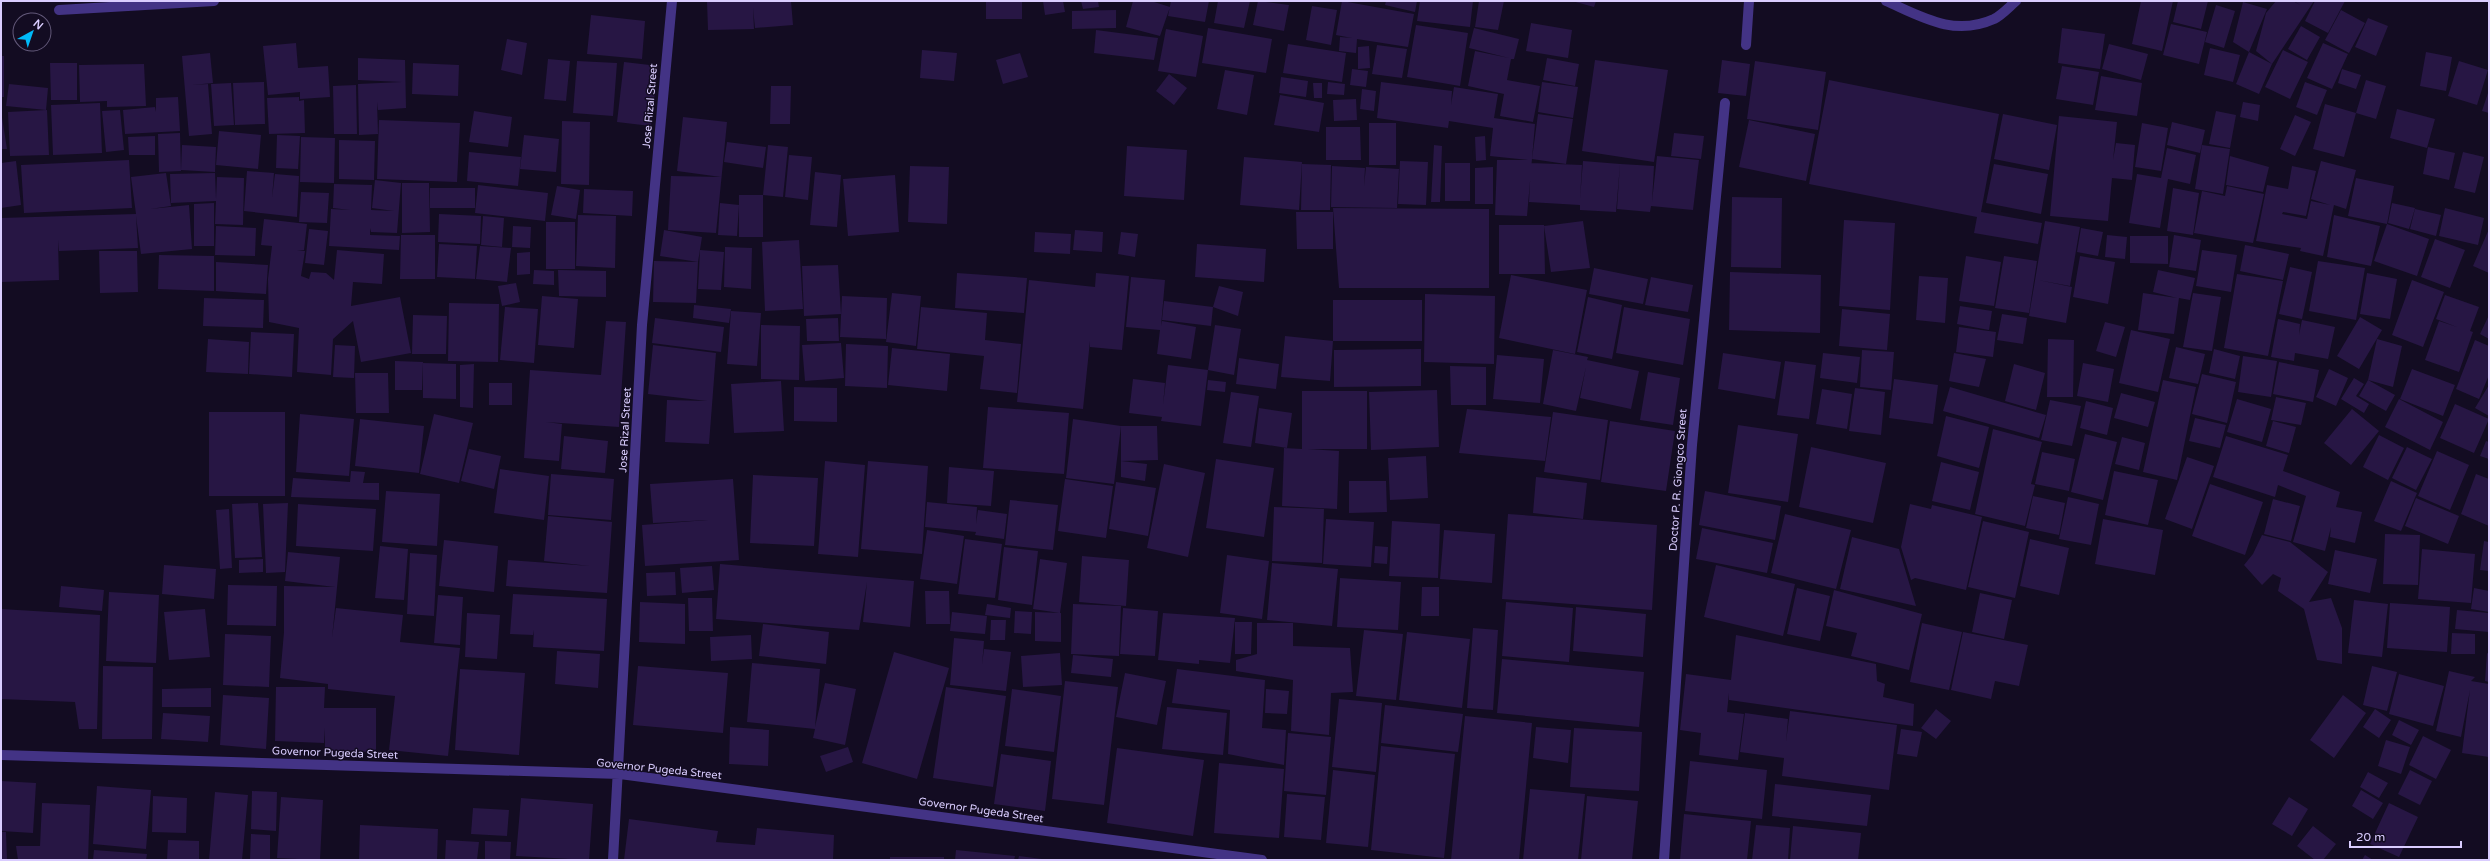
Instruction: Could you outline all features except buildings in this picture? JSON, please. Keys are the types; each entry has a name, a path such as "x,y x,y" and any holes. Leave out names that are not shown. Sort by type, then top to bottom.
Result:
{"street":[{"path":"59,10 214,1"},
{"name":"Jose Rizal Street","path":"614,860 620,774 642,325 672,1"},
{"path":"1746,45 1748,1"},
{"path":"1886,1 1936,23 1966,28 1995,18 2016,1"},
{"name":"Doctor P. R. Giongco Street","path":"1664,860 1692,445 1725,103"},
{"name":"Governor Pugeda Street","path":"1,755 620,774 1262,860"}]}
